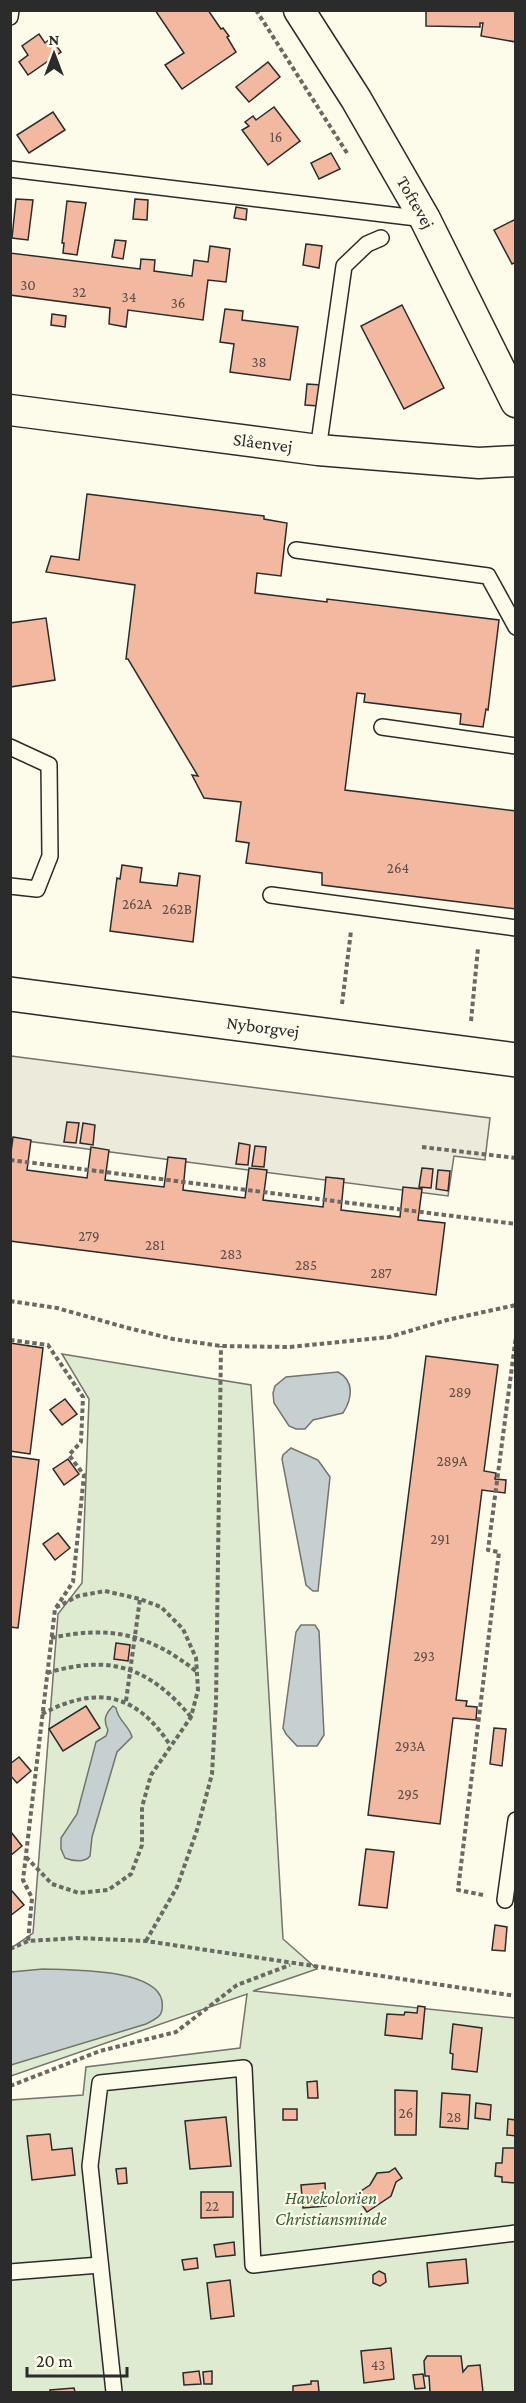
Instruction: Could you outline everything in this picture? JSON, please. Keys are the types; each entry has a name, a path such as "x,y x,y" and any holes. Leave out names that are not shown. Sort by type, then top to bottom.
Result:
{"street":[{"name":"Toftevej","path":"299,10 356,99 425,219 516,402"},
{"name":"Slåenvej","path":"10,410 318,450 479,463 516,461"},
{"name":"Nyborgvej","path":"10,994 516,1060"}],"lane":[{"path":"10,17 11,10"},
{"path":"10,168 425,219"},
{"path":"318,450 344,266 367,244 381,238"},
{"path":"296,550 488,576 516,627"},
{"path":"382,728 516,746"},
{"path":"10,747 49,765 50,856 37,889 10,886"},
{"path":"271,895 516,928"},
{"path":"506,1900 516,1820"},
{"path":"114,2392 90,2166 100,2083 244,2068 253,2265 516,2233"},
{"path":"10,2272 100,2265"}],"path":[{"path":"256,10 349,157"},
{"path":"337,1037 354,906"},
{"path":"467,1053 481,923"},
{"path":"422,1147 516,1158"},
{"path":"10,1160 516,1224"},
{"path":"10,1301 57,1308 128,1329 173,1339 221,1346 289,1347 378,1338 516,1305"},
{"path":"506,1900 458,1890 499,1552 488,1550 516,1336"},
{"path":"10,1340 48,1345 83,1397 81,1442 69,1455 84,1475 73,1582 55,1609 23,1880 32,1898 28,1941"},
{"path":"147,1941 177,1887 197,1830 212,1774 219,1596 221,1346"},
{"path":"26,1857 52,1884 80,1893 108,1890 130,1874 142,1845 142,1807 151,1775 190,1717 198,1690 196,1658 183,1629 160,1606 105,1591 78,1596 55,1609"},
{"path":"126,1701 140,1599"},
{"path":"51,1638 76,1632 101,1631 135,1636 176,1655 197,1672"},
{"path":"47,1673 71,1665 96,1663 130,1669 148,1677 172,1695 190,1717"},
{"path":"42,1714 65,1702 91,1697 126,1701 157,1725 170,1745"},
{"path":"10,1949 28,1941 77,1938 147,1941 516,1996"},
{"path":"10,2086 100,2051 176,2032 237,1985 293,1964"}],"green space":[{"name":"Havekolonien Christiansminde","path":"62,1354 251,1385 283,1939 317,1969 253,1991 515,2018 515,2392 11,2392 11,2100 83,2095 86,2067 240,2048 247,1994 11,2076 10,1949 33,1933 58,1614 82,1583 89,1399"}],"shaded area":[{"path":"11,1056 490,1118 485,1160 454,1156 448,1196 11,1139"},
{"path":"338,1372 347,1380 350,1391 343,1413 313,1420 305,1429 289,1426 274,1403 275,1386 286,1377"},
{"path":"291,1448 318,1460 330,1477 318,1591 313,1591 306,1585 282,1459"},
{"path":"301,1625 315,1625 319,1631 324,1735 317,1746 297,1746 283,1728 296,1632"},
{"path":"113,1706 132,1737 117,1752 92,1837 90,1856 75,1861 65,1858 61,1849 61,1838 77,1814 96,1742 106,1736 108,1730 106,1717"},
{"path":"43,1969 110,1973 144,1982 156,1990 162,2001 161,2013 146,2024 11,2065 11,1972"}],"building":[{"path":"155,10 208,10 221,29 223,28 229,36 227,37 236,52 182,89 165,65 184,53"},
{"path":"426,10 516,10 516,42 481,36 483,23 480,23 480,27 426,26"},
{"path":"39,34 45,43 51,38 61,52 28,75 19,62 28,55 22,46"},
{"path":"268,62 280,77 249,102 236,87"},
{"path":"274,107 300,141 268,165 242,130 249,126 245,122 253,116 256,120"},
{"path":"53,112 65,130 29,153 17,135"},
{"path":"331,153 340,169 319,179 311,163"},
{"path":"16,199 33,200 28,240 12,238"},
{"path":"135,199 148,200 147,220 133,219"},
{"path":"67,201 86,203 77,255 63,253"},
{"path":"236,207 247,209 246,220 234,218"},
{"path":"516,219 516,262 512,264 494,230"},
{"path":"115,240 126,241 123,259 112,257"},
{"path":"306,244 322,246 319,268 303,265"},
{"path":"210,246 230,249 226,282 208,280 203,320 128,310 126,327 109,324 110,308 10,295 10,253 140,269 141,259 155,260 154,271 192,276 194,260 208,262"},
{"path":"402,305 444,388 404,409 361,326"},
{"path":"225,309 243,311 242,320 298,327 290,380 230,372 234,344 220,342"},
{"path":"52,314 66,316 65,327 51,325"},
{"path":"307,384 321,385 319,406 305,405"},
{"path":"87,494 264,516 264,519 287,523 281,576 257,573 255,593 327,602 327,599 499,620 488,710 486,709 483,727 460,724 461,714 364,702 365,694 357,693 345,790 516,811 516,909 322,885 322,873 246,863 249,843 236,841 241,802 204,798 192,775 198,776 126,659 135,585 46,572 51,556 79,560"},
{"path":"46,618 55,680 10,687 10,623"},
{"path":"122,865 142,868 140,882 177,886 179,873 200,876 193,942 110,931 117,878 120,879"},
{"path":"67,1122 79,1123 76,1143 64,1142"},
{"path":"83,1123 95,1125 93,1145 80,1143"},
{"path":"13,1137 31,1140 27,1170 87,1178 91,1147 109,1150 105,1180 164,1187 168,1157 186,1159 183,1190 245,1198 249,1168 267,1170 263,1200 323,1207 326,1177 344,1179 341,1210 400,1217 403,1187 422,1189 418,1220 445,1223 436,1295 10,1241 10,1160"},
{"path":"239,1143 250,1145 248,1165 236,1164"},
{"path":"255,1146 266,1147 264,1167 252,1166"},
{"path":"422,1168 433,1169 431,1188 419,1187"},
{"path":"438,1170 450,1171 448,1191 436,1189"},
{"path":"10,1343 43,1348 30,1454 10,1451"},
{"path":"426,1356 498,1365 484,1471 496,1473 495,1479 506,1480 505,1493 482,1490 456,1700 467,1701 466,1706 477,1707 476,1720 453,1718 440,1824 368,1815"},
{"path":"65,1399 77,1414 62,1425 50,1410"},
{"path":"10,1456 39,1460 18,1628 10,1627"},
{"path":"68,1459 79,1474 64,1485 53,1469"},
{"path":"58,1533 70,1548 55,1560 43,1544"},
{"path":"116,1643 130,1645 128,1661 114,1659"},
{"path":"86,1706 100,1728 63,1751 49,1729"},
{"path":"494,1728 506,1729 502,1766 490,1764"},
{"path":"19,1757 31,1771 17,1783 10,1775 10,1764"},
{"path":"10,1832 22,1846 10,1856"},
{"path":"366,1849 394,1852 387,1908 359,1905"},
{"path":"12,1891 24,1905 10,1916 10,1892"},
{"path":"495,1925 507,1927 505,1951 492,1950"},
{"path":"418,2006 425,2007 422,2039 385,2035 387,2014 417,2013"},
{"path":"453,2024 482,2028 477,2072 452,2069 453,2054 450,2053"},
{"path":"317,2081 318,2098 308,2098 307,2082"},
{"path":"395,2090 417,2091 416,2135 395,2135"},
{"path":"442,2093 470,2095 468,2129 440,2127"},
{"path":"476,2103 491,2105 490,2120 475,2118"},
{"path":"283,2109 297,2109 297,2120 283,2120"},
{"path":"226,2117 231,2166 190,2169 185,2121"},
{"path":"508,2119 516,2120 516,2136 507,2135"},
{"path":"50,2134 52,2150 72,2148 75,2175 32,2180 27,2136"},
{"path":"503,2148 516,2148 516,2183 502,2182 502,2177 495,2176 496,2163 502,2163"},
{"path":"126,2168 127,2183 118,2184 116,2169"},
{"path":"395,2168 402,2178 396,2182 391,2196 367,2212 355,2195 370,2185 377,2173 389,2172"},
{"path":"325,2183 326,2206 303,2208 301,2185"},
{"path":"201,2192 233,2192 233,2217 201,2218"},
{"path":"234,2242 235,2255 216,2257 214,2245"},
{"path":"197,2258 198,2268 184,2270 182,2260"},
{"path":"466,2259 468,2283 429,2287 427,2263"},
{"path":"379,2271 385,2274 386,2282 380,2286 373,2283 373,2275"},
{"path":"230,2280 234,2316 211,2319 207,2283"},
{"path":"391,2348 394,2379 364,2383 361,2351"},
{"path":"427,2356 461,2356 463,2372 468,2366 480,2365 483,2392 430,2392 429,2376 425,2376 424,2361"},
{"path":"199,2371 201,2384 184,2385 183,2373"},
{"path":"212,2371 212,2384 204,2384 203,2372"},
{"path":"423,2374 425,2388 415,2389 413,2375"},
{"path":"311,2381 318,2381 319,2392 293,2392 293,2386 311,2384"},
{"path":"74,2388 75,2392 50,2392 50,2390"}]}
